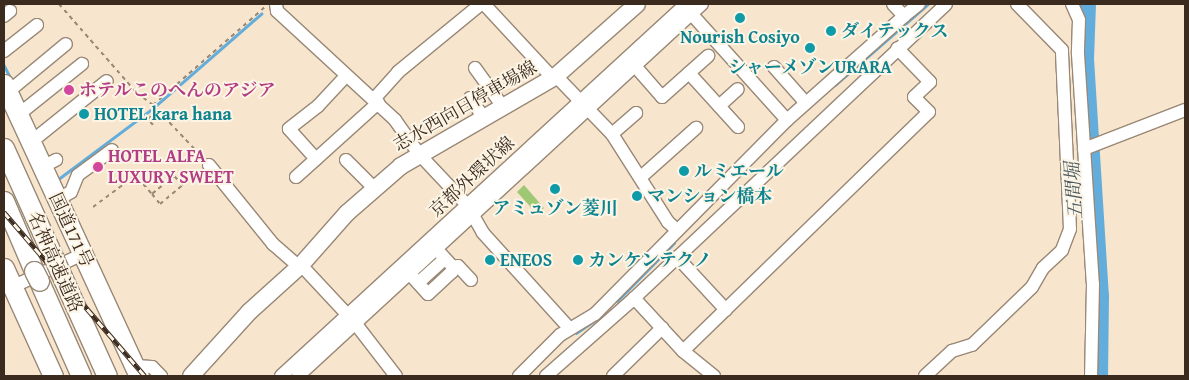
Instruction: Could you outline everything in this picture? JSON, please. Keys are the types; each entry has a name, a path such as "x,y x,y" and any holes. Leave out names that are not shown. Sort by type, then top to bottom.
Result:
{"highway":[{"name":"国道171号","path":"10,88 49,163 57,200 137,371"},
{"name":"名神高速道路","path":"4,148 107,376"},
{"name":"名神高速道路","path":"4,201 81,376"},
{"path":"4,268 53,376"}],"main road":[{"name":"志水西向日停車場線","path":"191,376 249,312 300,266 374,188 419,154 504,108 556,76 637,4"}],"street":[{"path":"270,4 346,77 376,101 419,154 569,328"},
{"path":"296,177 376,101 398,72 480,4 550,75 556,76 612,134 668,222 677,230"},
{"name":"京都外環状線","path":"298,376 351,319 585,105 686,7 702,4"},
{"path":"892,4 904,16"},
{"path":"519,376 569,328 595,314 788,119 919,4"},
{"path":"546,376 634,298 897,48 946,4"},
{"path":"925,376 952,350 972,344 1032,287 1043,268 1062,250 1070,229 1062,50 1017,4"},
{"path":"1072,4 1080,20 1078,54 1091,147 1093,284 1091,376"},
{"path":"686,7 788,119"},
{"name":"京都外環状線","path":"585,105 635,66 686,7"},
{"path":"4,51 37,25"},
{"path":"10,88 66,44"},
{"path":"683,351 929,112 914,97 930,82 897,48"},
{"path":"635,66 662,97 708,56"},
{"path":"22,112 82,64"},
{"path":"774,67 806,103"},
{"path":"475,68 504,108"},
{"path":"688,73 738,127"},
{"path":"316,159 289,129 318,106 346,77"},
{"path":"35,139 107,81"},
{"path":"720,106 738,89"},
{"path":"470,98 484,118"},
{"path":"1091,147 1185,110"},
{"path":"612,134 636,114"},
{"path":"641,177 696,128"},
{"path":"57,200 71,192 78,175 112,150"},
{"path":"346,160 374,188"},
{"path":"209,165 273,244 300,266 351,319 396,376"},
{"name":"京都外環状線","path":"281,376 410,273 436,249 469,211"},
{"path":"436,249 450,265"},
{"path":"12,287 83,254"},
{"path":"677,257 726,310"},
{"path":"410,273 420,285 450,265 458,266 468,283"},
{"path":"634,298 683,351 714,376"},
{"path":"613,376 662,328"},
{"path":"137,371 152,367 161,376"}],"path":[{"path":"59,4 137,93 152,105 209,165"},
{"path":"152,105 270,4"},
{"path":"153,125 148,119 156,109"},
{"path":"93,207 132,178 138,178 160,204 183,185 174,176 152,194"}],"green space":[{"path":"524,185 544,208 537,214 517,192"}],"waterway":[{"path":"835,85 928,4"},
{"path":"1081,4 1086,16"},
{"name":"五間堀","path":"1088,4 1086,59 1101,296 1100,376"},
{"path":"57,180 152,109 261,14"},
{"path":"4,65 10,77"},
{"path":"617,301 674,243"},
{"path":"576,333 600,317"}],"railway":[{"path":"4,212 145,376"}],"place":[{"name":"Nourish Cosiyo","path":"740,18"},
{"name":"ダイテックス","path":"831,31"},
{"name":"シャーメゾンURARA","path":"810,48"},
{"name":"ホテルこのへんのアジア","path":"69,90"},
{"name":"HOTEL kara hana","path":"84,114"},
{"name":"HOTEL ALFA LUXURY SWEET","path":"98,167"},
{"name":"ルミエール","path":"684,171"},
{"name":"アミュゾン菱川","path":"555,189"},
{"name":"マンション橋本","path":"637,196"},
{"name":"ENEOS","path":"490,260"},
{"name":"カンケンテクノ","path":"578,260"}]}
